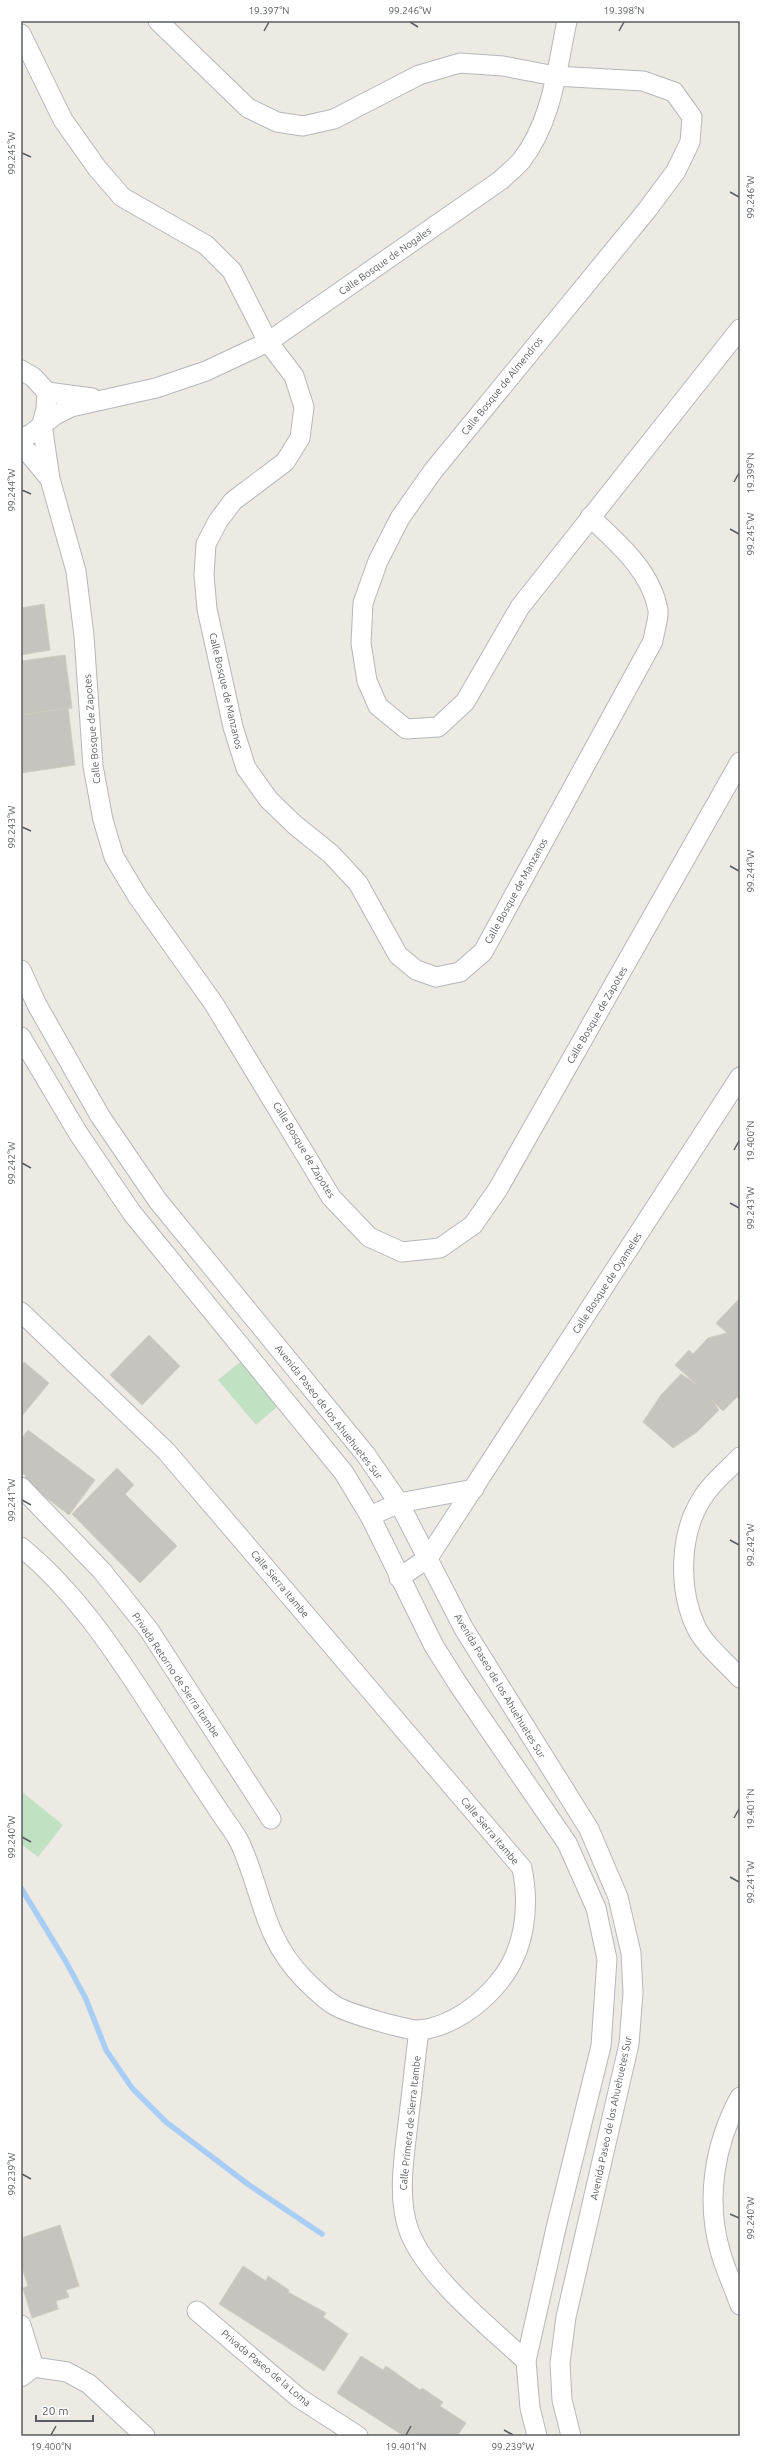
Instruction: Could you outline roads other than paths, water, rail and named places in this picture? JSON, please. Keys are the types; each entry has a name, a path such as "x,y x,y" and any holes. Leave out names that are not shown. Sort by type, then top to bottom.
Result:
{"street":[{"name":"Calle Bosque de Almendros","path":"158,21 248,108 277,122 303,126 334,119 419,75 460,63 503,66 555,76 643,81 674,92 692,117 690,142 676,171 647,210 433,471 400,518 378,562 363,603 361,643 367,681 378,706 406,729 438,727 465,702 520,607 740,329"},
{"name":"Calle Bosque de Nogales","path":"21,438 31,434 42,424 71,407 156,388 206,371 268,342 501,180 521,161 540,129 555,76 567,21"},
{"name":"Calle Bosque de Manzanos","path":"21,34 63,120 97,168 122,197 206,245 232,271 268,342 294,376 304,407 300,438 285,462 234,501 218,521 206,544 204,576 207,609 233,727 246,768 269,800 294,825 331,854 358,883 398,956 416,970 436,977 460,972 483,952 653,641 658,612 649,582 625,549 590,517"},
{"path":"21,370 33,377 47,392"},
{"name":"Calle Bosque de Nogales","path":"47,392 104,400"},
{"name":"Calle Bosque de Zapotes","path":"47,392 42,424 50,479 76,571 84,636 93,766 103,820 114,857 138,897 214,1004 331,1197 369,1237 402,1252 440,1248 473,1226 494,1195 740,762"},
{"name":"Calle Bosque de Zapotes","path":"21,444 50,479"},
{"name":"Avenida Paseo de los Ahuehuetes Sur","path":"21,970 37,1005 100,1116 158,1201 366,1455 399,1503 464,1629 589,1829 618,1897 631,1953 633,1993 629,2044 566,2317 560,2363 562,2400 571,2436"},
{"path":"21,1037 78,1133 132,1213 344,1473 370,1516 399,1578 434,1646 458,1684 567,1843 596,1908 607,1959 601,2046 556,2228 526,2361 530,2408 537,2436"},
{"name":"Calle Bosque de Oyameles","path":"428,1558 740,1077"},
{"name":"Calle Sierra Itambe","path":"21,1312 166,1451 522,1868 526,1890 525,1918 517,1949 508,1969 491,1991 465,2012 450,2020 419,2030 385,2023 335,2006 324,1999 292,1966 279,1946 263,1913 239,1842 90,1617 57,1578 21,1547"},
{"path":"740,1457 703,1497 690,1529 684,1564 686,1596 696,1628 740,1678"},
{"name":"Privada Retorno de Sierra Itambe","path":"21,1488 102,1571 149,1630 271,1819"},
{"path":"370,1516 399,1503 474,1489"},
{"path":"399,1578 428,1558"},
{"name":"Calle Primera de Sierra Itambe","path":"419,2030 404,2166 402,2202 410,2232 428,2264 456,2295 526,2361"},
{"path":"740,2097 722,2136 716,2158 713,2206 721,2253 740,2305"},
{"path":"556,2228 585,2237"},
{"name":"Privada Paseo de la Loma","path":"197,2311 300,2398 358,2436"},
{"path":"21,2325 28,2372 67,2372 89,2384 146,2436"}],"waterway":[{"path":"21,1888 65,1960 86,1999 106,2050 132,2088 166,2122 249,2185 322,2234"}]}
